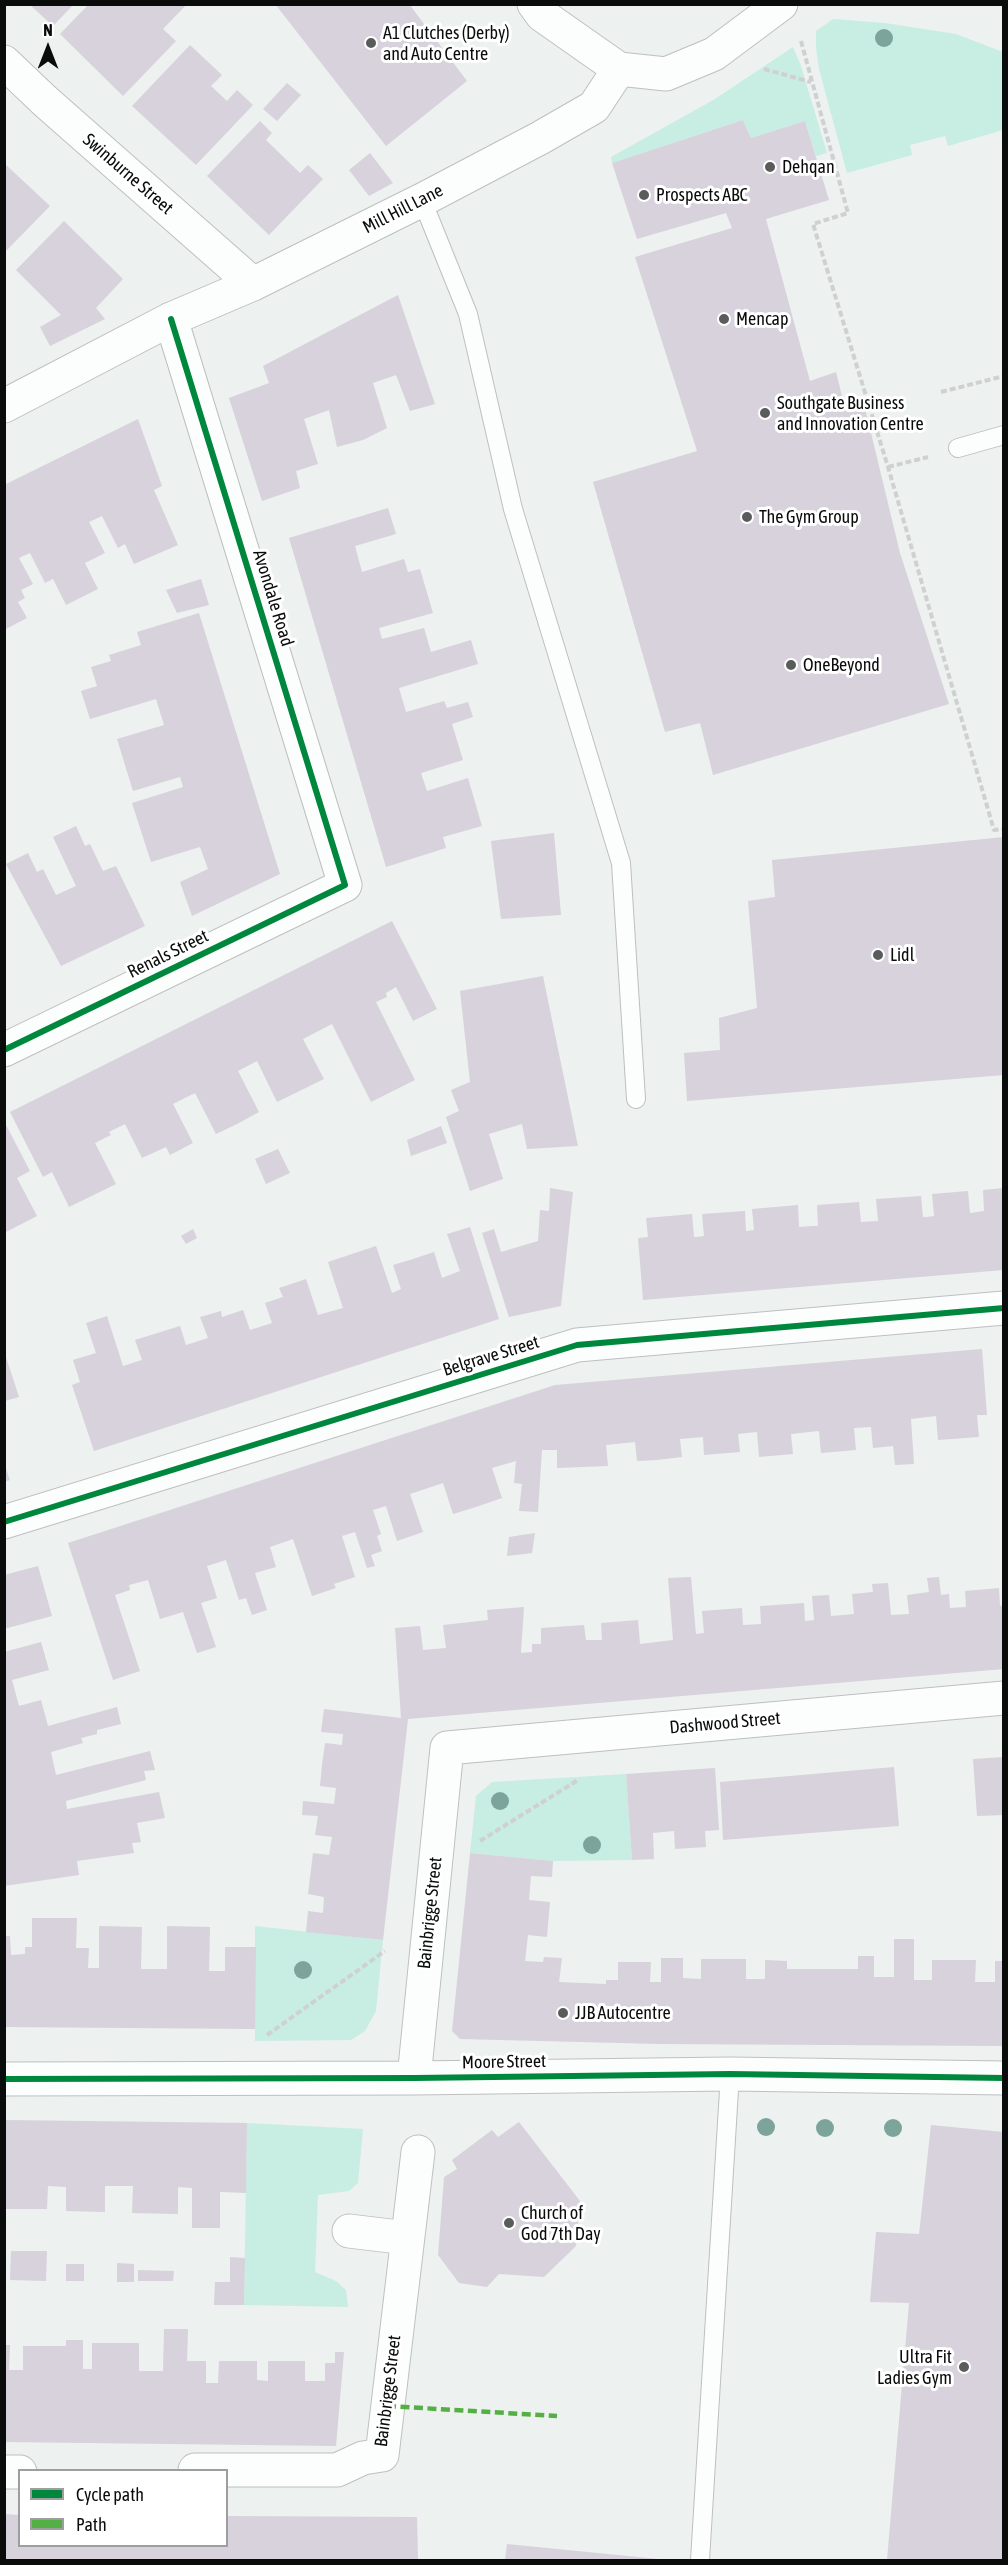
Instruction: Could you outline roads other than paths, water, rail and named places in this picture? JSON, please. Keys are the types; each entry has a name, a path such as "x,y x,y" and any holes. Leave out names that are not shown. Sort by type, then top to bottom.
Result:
{"street":[{"path":"534,4 542,15 619,69 666,74 714,54 781,4"},
{"name":"Swinburne Street","path":"4,62 45,101 253,284"},
{"name":"Mill Hill Lane","path":"4,406 171,319 253,284 422,200 594,107 619,69"},
{"name":"Avondale Road","path":"171,319 345,885"},
{"name":"Renals Street","path":"4,1050 345,885"},
{"name":"Belgrave Street","path":"4,1522 577,1346 1004,1308"},
{"name":"Dashwood Street","path":"447,1748 1004,1698"},
{"name":"Bainbrigge Street","path":"414,2078 447,1748"},
{"name":"Moore Street","path":"4,2079 414,2078 730,2074 1004,2078"},
{"name":"Bainbrigge Street","path":"228,2470 337,2470 363,2458 382,2455 418,2152"},
{"path":"349,2230 407,2238"}],"lane":[{"path":"422,200 468,314 513,509 621,863 636,1099"},
{"path":"958,448 1004,435"},
{"path":"700,2560 730,2074"}],"place":[{"name":"A1 Clutches (Derby) and Auto Centre","path":"371,43"},
{"name":"Dehqan","path":"770,167"},
{"name":"Prospects ABC","path":"644,195"},
{"name":"Mencap","path":"724,319"},
{"name":"Southgate Business and Innovation Centre","path":"765,413"},
{"name":"The Gym Group","path":"747,517"},
{"name":"OneBeyond","path":"791,665"},
{"name":"Lidl","path":"878,955"},
{"name":"JJB Autocentre","path":"563,2013"},
{"name":"Church of God 7th Day","path":"509,2223"},
{"name":"Ultra Fit Ladies Gym","path":"964,2367"}]}
